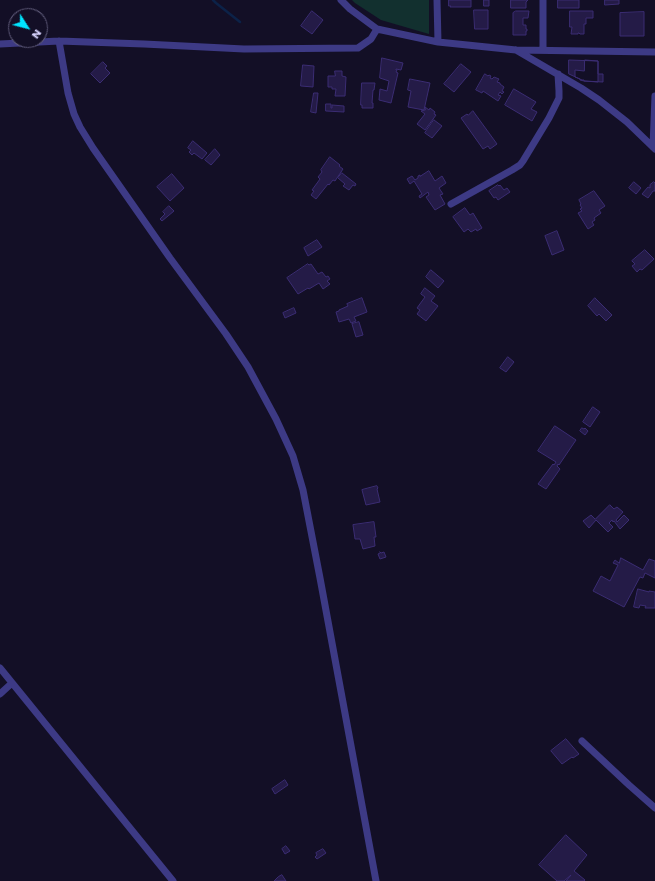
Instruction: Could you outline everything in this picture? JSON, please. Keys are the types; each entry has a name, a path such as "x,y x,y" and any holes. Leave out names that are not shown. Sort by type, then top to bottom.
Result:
{"street":[{"path":"341,0 350,9 377,29 438,42 516,50 655,52"},
{"path":"437,0 438,42"},
{"path":"543,0 543,50"},
{"path":"0,44 59,41 244,49 358,48 371,39 377,29"},
{"path":"59,41 68,93 74,114 80,126 93,148 248,367 276,419 293,456 303,490 376,881"},
{"path":"516,50 599,100 627,122 654,148"},
{"path":"451,204 512,170 524,161 559,98 558,74"},
{"path":"654,148 655,96"},
{"path":"0,668 173,881"},
{"path":"0,694 12,683"},
{"path":"582,741 628,786 655,808"}],"green space":[{"path":"352,0 429,0 429,34 381,20"}],"building":[{"path":"449,0 471,0 471,7 450,7"},
{"path":"484,0 489,0 489,6 484,6"},
{"path":"511,0 528,0 526,2 526,8 511,8"},
{"path":"558,0 579,0 579,8 558,8"},
{"path":"605,0 619,0 619,4 605,5"},
{"path":"474,10 488,10 488,29 475,29"},
{"path":"312,11 323,20 312,34 301,26"},
{"path":"516,11 529,11 528,18 523,18 523,25 526,25 527,29 526,35 513,35 513,13"},
{"path":"570,11 593,11 593,18 586,18 586,24 584,24 584,34 571,34 572,27 570,27"},
{"path":"644,12 644,36 620,36 620,13"},
{"path":"382,58 403,63 401,70 396,69 396,72 398,73 391,103 379,100 380,89 387,91 389,81 380,78"},
{"path":"569,60 598,61 598,74 603,74 603,82 584,81 569,74"},
{"path":"585,60 598,61 598,82 584,81 575,77 575,70 584,71"},
{"path":"103,62 107,66 105,68 110,73 100,83 91,74"},
{"path":"461,64 471,72 454,92 444,84"},
{"path":"303,65 314,66 313,87 301,86"},
{"path":"335,71 342,71 342,76 346,77 345,96 335,96 336,89 328,87 328,76 335,76"},
{"path":"485,74 491,76 490,78 492,79 494,77 499,79 497,82 504,87 502,91 504,92 502,94 500,92 498,95 501,96 498,101 483,91 482,93 476,90"},
{"path":"410,79 430,83 424,110 408,107 411,91 408,90"},
{"path":"362,83 375,83 373,90 373,108 362,108"},
{"path":"514,89 536,102 531,109 537,112 532,121 505,105"},
{"path":"314,93 318,93 316,113 311,112"},
{"path":"326,104 331,104 331,108 332,105 344,106 344,112 326,111"},
{"path":"425,107 429,110 430,108 436,115 425,130 417,124 425,114 421,111 425,110"},
{"path":"473,111 497,144 490,149 488,146 483,149 461,118"},
{"path":"434,120 442,126 432,138 425,133"},
{"path":"193,141 207,153 202,159 194,153 192,155 189,152 191,150 188,148"},
{"path":"215,149 220,155 211,165 205,160"},
{"path":"330,157 343,169 335,181 333,180 329,185 328,184 316,199 311,195 314,191 312,190 320,179 318,177 322,172 321,170"},
{"path":"429,171 435,181 442,176 446,183 439,188 443,194 440,195 445,204 435,210 426,197 429,195 428,192 420,198 419,196 422,194 414,181 410,184 407,179 412,176 415,180 418,176"},
{"path":"342,173 356,184 349,190 343,186 345,184 338,178"},
{"path":"172,174 184,188 170,201 157,187"},
{"path":"634,182 641,188 636,194 629,188"},
{"path":"654,182 655,191 653,191 648,198 642,194 648,187 650,188 650,185"},
{"path":"500,185 504,190 507,188 510,192 498,200 496,197 494,198 489,191"},
{"path":"594,191 605,206 599,210 601,213 594,218 595,220 592,222 594,225 588,229 578,213 582,211 580,209 582,208 579,200"},
{"path":"169,206 174,211 162,221 160,219 165,214 163,212"},
{"path":"465,208 470,215 473,213 482,228 471,232 468,229 464,232 453,217"},
{"path":"557,231 564,250 552,255 545,236"},
{"path":"317,240 322,247 308,256 304,248"},
{"path":"645,250 654,259 642,270 640,269 637,272 632,266 635,264 632,261"},
{"path":"308,264 311,264 318,274 322,272 326,277 328,276 330,279 327,281 330,284 323,289 319,283 298,294 287,278"},
{"path":"431,270 444,281 438,288 426,277"},
{"path":"425,288 435,296 431,301 438,306 426,321 417,314 420,310 417,308 425,297 421,294"},
{"path":"362,298 367,312 354,317 356,321 351,323 349,319 339,322 336,312 348,306 347,304"},
{"path":"595,298 612,315 606,321 599,314 597,316 588,306"},
{"path":"294,308 296,313 285,318 283,313"},
{"path":"359,322 363,335 356,337 352,324"},
{"path":"508,357 514,362 506,372 500,368"},
{"path":"593,407 600,412 590,427 583,422"},
{"path":"555,426 576,440 559,465 558,464 557,466 560,469 546,489 538,484 556,462 538,451"},
{"path":"582,428 585,428 588,431 585,435 580,431"},
{"path":"377,486 380,502 366,505 362,490"},
{"path":"610,505 614,509 617,507 623,512 616,520 617,522 624,515 629,520 620,529 612,520 609,523 613,527 608,532 596,520 589,528 583,521 591,515 595,519"},
{"path":"374,522 376,537 374,537 375,546 363,549 360,539 355,539 353,525"},
{"path":"380,552 384,552 386,557 380,559 378,554"},
{"path":"621,558 643,570 649,559 655,561 655,578 645,573 643,578 640,577 624,607 593,591 601,576 610,581 618,565 613,563 615,560 619,563"},
{"path":"638,589 655,592 655,608 645,608 646,606 640,605 639,608 634,607"},
{"path":"566,739 579,754 562,764 551,751"},
{"path":"285,780 288,785 275,794 272,789"},
{"path":"566,835 587,855 574,871 585,880 584,881 566,881 571,875 564,881 557,881 539,865"},
{"path":"286,846 290,851 285,854 282,849"},
{"path":"323,849 326,853 317,859 315,857 317,855 316,853"},
{"path":"282,875 286,881 274,881 278,877"}],"waterway":[{"path":"213,0 240,22"}]}
